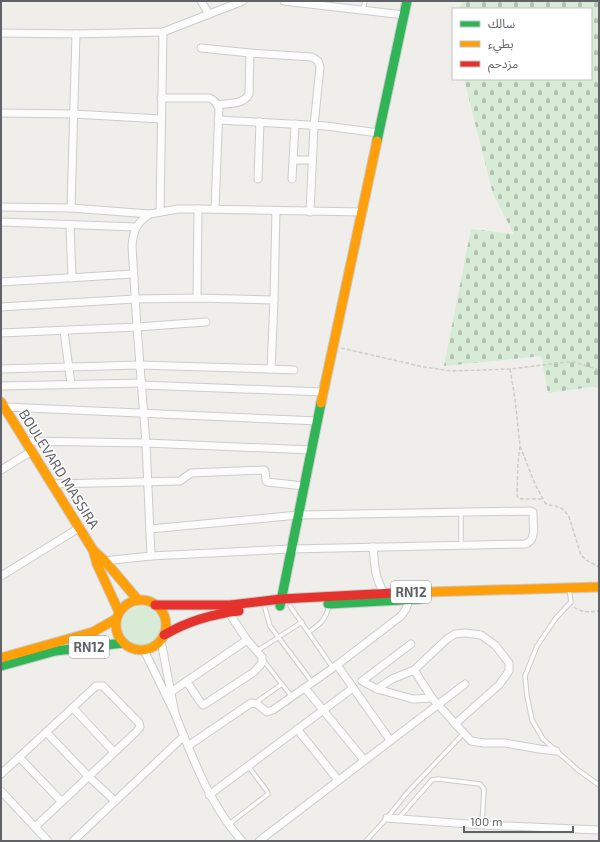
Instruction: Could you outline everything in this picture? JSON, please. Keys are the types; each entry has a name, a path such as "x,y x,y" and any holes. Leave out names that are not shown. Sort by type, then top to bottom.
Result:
{"main road":[{"path":"281,603 323,392 363,212 407,1"},
{"name":"BOULEVARD MASSIRA","path":"3,404 100,562"},
{"path":"100,562 138,600"},
{"path":"100,562 118,615"},
{"name":"RN12","path":"570,595 599,587"},
{"name":"RN12","path":"118,615 116,632 123,643 129,648 144,650 153,647 162,638 181,625 226,608 384,593 410,596"},
{"name":"RN12","path":"1,666 93,632 118,615 124,606 138,600 147,601 155,605 265,608 281,603 290,606 329,604 410,596 599,594"},
{"path":"155,605 160,609 166,621 162,638"},
{"name":"RN12","path":"1,658 54,647 123,643"}],"street":[{"path":"201,1 209,14"},
{"path":"1,33 76,34 163,32 243,1"},
{"path":"287,1 327,3 363,10 404,15"},
{"path":"160,212 163,32"},
{"path":"71,208 76,34"},
{"path":"201,48 250,54 312,57 318,61 320,67 314,126 310,212"},
{"path":"217,104 243,102 247,98 249,94 250,54"},
{"path":"161,98 209,98 217,104 218,120 215,209"},
{"path":"1,113 73,114 161,119"},
{"path":"218,120 295,124 379,133"},
{"path":"258,179 260,122"},
{"path":"292,179 295,124"},
{"path":"294,160 312,160"},
{"path":"1,207 71,208 150,214 178,209 363,212"},
{"path":"197,298 198,209"},
{"path":"271,370 276,211"},
{"path":"150,214 142,219 136,228 132,246 136,327 146,443 151,556"},
{"path":"1,222 136,228"},
{"path":"70,225 72,278"},
{"path":"1,282 133,274"},
{"path":"1,307 135,299 197,298 274,300"},
{"path":"1,334 206,322"},
{"path":"64,330 71,384"},
{"path":"1,370 140,364 294,370"},
{"path":"1,386 141,384 323,392"},
{"path":"3,404 143,413 318,421"},
{"path":"26,441 146,443 311,450"},
{"path":"1,470 32,451"},
{"path":"52,484 180,481 191,473 264,470 267,482 304,486"},
{"path":"100,562 151,556 291,549 526,544 530,543 533,539 533,515 530,511 298,515 150,529"},
{"path":"1,576 80,528"},
{"path":"374,547 375,572 377,580 384,593"},
{"path":"188,746 239,711 254,703 267,712 292,697 401,616 406,609 410,596"},
{"path":"186,682 203,705 254,672 262,664 262,657 247,640 226,608"},
{"path":"377,689 392,679 414,670 446,639 455,634 465,633 481,636 495,645 510,666 505,678 491,693 455,724"},
{"path":"162,638 169,694 175,714 210,795 228,825 242,841"},
{"path":"169,694 247,640"},
{"path":"411,644 362,681 377,689 413,699 432,698"},
{"path":"144,650 169,694"},
{"path":"335,666 353,688 390,740"},
{"path":"414,670 432,698 471,741 505,743 539,750 556,751"},
{"path":"259,841 465,684"},
{"path":"1,774 96,686 103,686 139,723 140,727 137,731 35,827"},
{"path":"305,688 364,760"},
{"path":"210,795 353,688"},
{"path":"73,708 114,752"},
{"path":"297,729 338,780"},
{"path":"46,732 88,776 115,801"},
{"path":"73,841 184,736"},
{"path":"19,757 61,801"},
{"path":"1,791 48,841"},
{"path":"387,818 599,830"}],"lane":[{"path":"363,10 365,1"},
{"path":"461,512 461,545"},
{"path":"570,595 537,646 525,676 527,696 532,720 543,739 578,770 599,785"},
{"path":"308,632 322,623 327,614 329,604"},
{"path":"290,606 335,666"},
{"path":"265,608 270,626 312,682"},
{"path":"257,651 278,636 302,622"},
{"path":"263,660 292,697"},
{"path":"353,688 362,681"},
{"path":"254,703 282,684"},
{"path":"366,841 406,794 464,734"},
{"path":"228,825 268,794 248,766"},
{"path":"398,819 430,782 438,779 480,784 482,786 484,789 482,824"}],"path":[{"path":"334,346 424,368 451,371 510,369 566,362 574,362 599,370"},
{"path":"510,369 515,398 520,446 517,494 518,498 522,499 542,499"},
{"path":"520,446 542,499 548,504 562,508 569,517 581,555 586,560 599,567"},
{"path":"570,595 576,609 590,612 599,610"}],"green space":[{"path":"464,1 599,1 599,386 548,393 541,356 444,366 471,229 514,234 493,194 464,80 592,80 592,8 459,8"},
{"path":"145,606 152,609 158,615 161,626 160,634 152,643 145,646 137,646 130,643 122,634 121,622 124,615 133,607"}],"traffic: fast":[{"path":"377,141 407,1"},
{"path":"280,606 321,403"},
{"path":"328,604 420,599"},
{"path":"1,666 55,651 123,643"}],"traffic: slow":[{"path":"321,403 377,141"},
{"path":"1,402 93,550"},
{"path":"119,612 97,564 93,550 104,560 138,600"},
{"path":"394,593 599,587"},
{"path":"141,600 151,602 159,607 164,615 166,625 164,635 159,643 151,648 141,650 131,648 123,643 118,635 116,625 118,615 123,607 131,602 141,600"},
{"path":"1,658 93,632 116,619"}],"traffic: jam":[{"path":"155,605 230,605 281,599 394,593"},
{"path":"164,635 200,619 239,611"}]}
